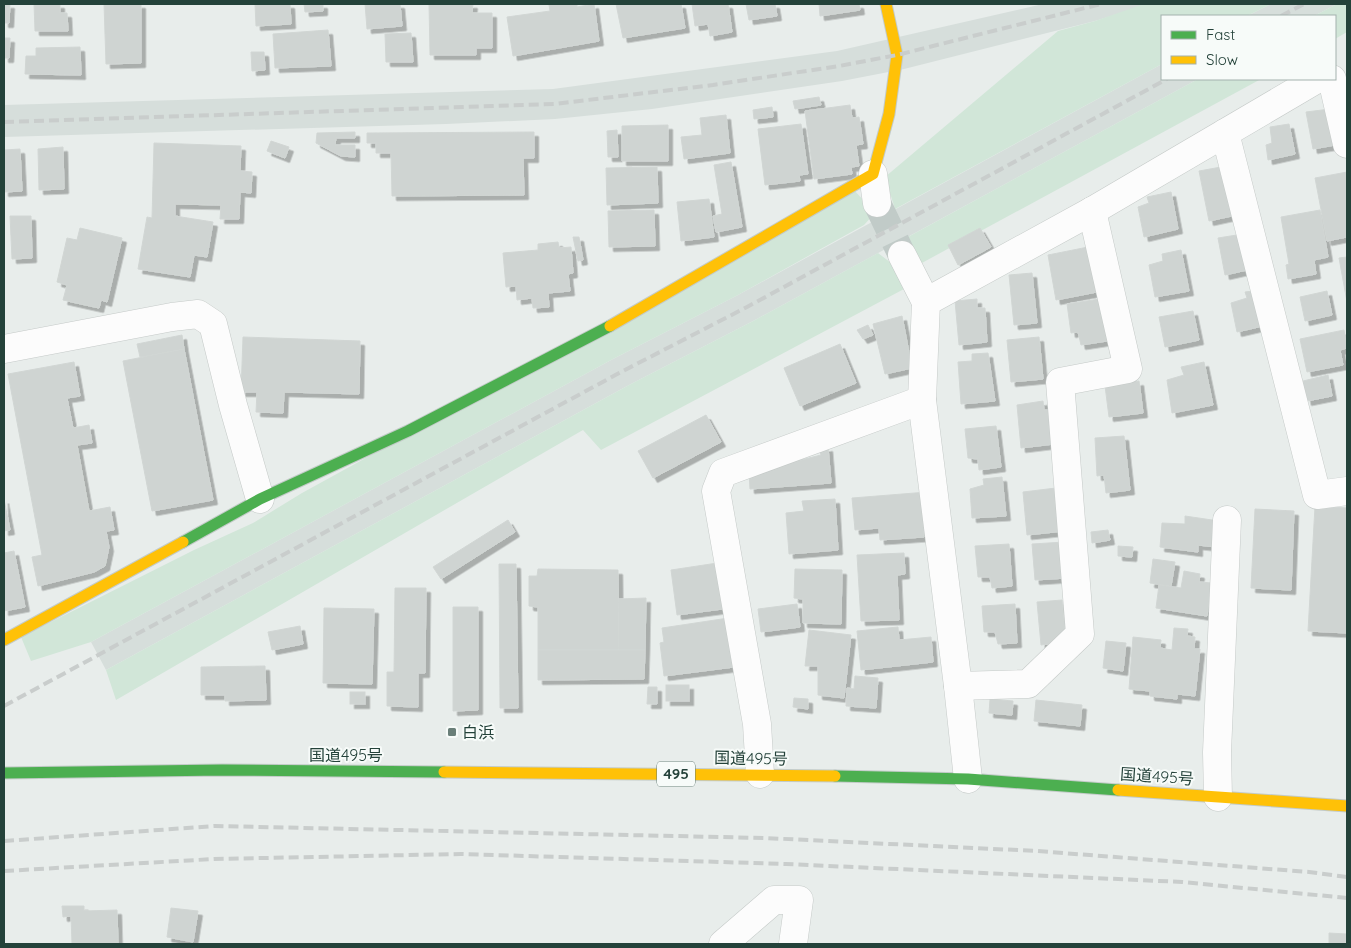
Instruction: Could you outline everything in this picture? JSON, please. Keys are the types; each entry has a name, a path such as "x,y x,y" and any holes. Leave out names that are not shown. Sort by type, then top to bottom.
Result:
{"main road":[{"path":"4,640 260,499 408,432 622,320 873,174 889,114 897,55 886,4"},
{"name":"国道495号","path":"4,772 222,770 760,774 968,779 1347,806"}],"street":[{"path":"1336,67 1347,61"},
{"path":"926,302 1092,211 1316,80"},
{"path":"1332,80 1347,144"},
{"path":"1225,133 1317,495 1347,491"},
{"path":"873,174 877,203"},
{"path":"958,686 1028,684 1080,634 1060,382 1128,369 1092,211"},
{"path":"902,255 926,302 922,400 968,779"},
{"path":"4,349 172,316 198,314 213,324 233,405 260,499"},
{"path":"760,774 758,724 716,491 723,473 922,400"},
{"path":"1218,797 1227,520"},
{"path":"723,944 774,900 799,900 793,944"}],"shaded area":[{"path":"1043,4 1150,4 1095,21 904,69 842,81 652,109 555,119 446,124 4,137 4,105 553,89 837,51"},
{"path":"1271,4 1337,4 1316,15 1249,15"},
{"path":"1161,65 1161,80 1196,80 755,320 629,385 106,670 91,642 613,359 738,295"}],"green space":[{"path":"1144,4 1271,4 1249,15 1161,15 1161,65 895,209 885,177 1058,31 1095,21"},
{"path":"1337,4 1347,4 1347,32 1336,38 1336,15 1316,15"},
{"path":"1196,80 1259,80 920,264 906,238"},
{"path":"854,190 875,213 864,225 738,295 613,359 91,642 31,661 21,637 194,550 253,523 302,493"},
{"path":"878,253 899,269 904,289 601,450 583,430 116,700 106,670 629,385 755,320"}],"building":[{"path":"4,4 10,4 9,23 4,23"},
{"path":"34,4 60,4 60,13 67,13 68,31 35,31"},
{"path":"104,4 141,4 141,63 106,64"},
{"path":"255,4 290,4 291,24 256,26"},
{"path":"304,4 323,4 323,11 305,12"},
{"path":"365,4 400,4 402,26 367,29"},
{"path":"429,4 473,4 472,13 492,13 492,48 476,48 476,55 430,55"},
{"path":"577,4 577,7 594,4 599,41 513,56 507,17 550,11 549,5"},
{"path":"616,4 681,4 685,28 623,38"},
{"path":"692,4 728,4 732,32 710,36 708,24 695,26"},
{"path":"746,4 775,4 777,16 749,20"},
{"path":"819,4 859,4 860,10 820,16"},
{"path":"328,30 331,66 275,68 273,34"},
{"path":"411,33 413,62 386,62 385,34"},
{"path":"4,38 10,38 9,58 4,58"},
{"path":"80,47 81,75 25,74 26,56 36,56 36,48"},
{"path":"251,52 264,52 265,70 252,71"},
{"path":"819,97 821,105 795,109 793,101"},
{"path":"850,105 852,118 859,117 863,144 856,145 859,166 851,167 852,174 814,179 805,111"},
{"path":"772,107 773,117 754,119 753,110"},
{"path":"1338,108 1346,143 1313,149 1306,112"},
{"path":"726,115 730,153 684,159 681,137 702,135 700,118"},
{"path":"801,124 808,174 799,175 800,181 765,185 758,129"},
{"path":"1289,124 1295,154 1268,160 1266,145 1272,143 1270,127"},
{"path":"668,125 668,161 622,161 622,126"},
{"path":"617,130 618,157 608,157 607,131"},
{"path":"355,132 355,138 336,138 335,145 355,145 355,157 341,156 316,143 317,133"},
{"path":"534,132 534,158 523,158 524,195 392,196 391,153 376,153 376,143 367,143 367,133"},
{"path":"271,141 289,147 285,158 267,151"},
{"path":"154,143 241,146 240,171 252,172 251,193 240,192 239,219 220,219 221,205 175,204 175,216 213,222 207,257 194,255 190,277 138,269 147,217 152,218"},
{"path":"63,147 64,189 39,190 38,149"},
{"path":"20,149 22,191 4,192 4,150"},
{"path":"731,162 742,227 716,232 713,216 722,214 714,165"},
{"path":"1232,165 1241,214 1209,221 1199,171"},
{"path":"657,167 658,203 607,205 606,168"},
{"path":"1347,172 1347,237 1327,241 1315,178"},
{"path":"1171,192 1178,229 1144,237 1138,207 1149,203 1147,197"},
{"path":"709,199 714,237 681,241 677,202"},
{"path":"654,210 655,246 609,247 608,211"},
{"path":"1320,210 1328,257 1314,260 1316,274 1288,279 1286,265 1289,264 1281,217"},
{"path":"10,216 31,216 32,258 12,259"},
{"path":"80,228 122,238 107,302 101,300 99,308 63,300 67,285 57,282 67,238 77,240"},
{"path":"980,228 991,247 958,265 948,245"},
{"path":"1249,233 1256,268 1225,275 1218,238"},
{"path":"573,237 579,237 583,260 578,261"},
{"path":"558,242 559,248 571,247 573,273 568,274 570,291 548,293 549,307 533,308 532,298 517,300 516,286 506,287 503,253 538,250 538,244"},
{"path":"1093,246 1102,291 1056,300 1048,255"},
{"path":"1181,250 1189,291 1155,297 1149,265 1163,261 1162,254"},
{"path":"1347,257 1347,302 1339,258"},
{"path":"1032,273 1037,323 1014,325 1009,275"},
{"path":"1261,290 1267,325 1237,332 1231,303 1247,298 1245,292"},
{"path":"1327,291 1332,315 1305,321 1300,297"},
{"path":"1106,298 1107,341 1081,345 1078,332 1071,333 1067,304"},
{"path":"977,299 977,308 985,308 987,342 959,345 955,301"},
{"path":"1193,311 1199,340 1165,347 1159,317"},
{"path":"902,316 912,368 885,374 873,324"},
{"path":"868,325 873,335 863,339 857,330"},
{"path":"1344,330 1347,348 1340,350 1343,365 1307,372 1300,339"},
{"path":"182,335 184,349 140,357 137,344"},
{"path":"243,337 360,341 359,394 284,392 283,413 256,412 257,392 241,392"},
{"path":"1039,337 1043,379 1011,382 1007,340"},
{"path":"840,344 856,383 800,406 784,368"},
{"path":"184,349 213,500 152,511 123,361"},
{"path":"988,353 995,401 961,404 958,362 972,361 972,354"},
{"path":"74,362 80,396 67,398 73,428 89,425 92,443 77,445 89,511 110,507 114,530 106,531 109,547 105,566 94,572 38,586 32,557 42,555 8,374"},
{"path":"1204,362 1213,405 1172,413 1167,380 1184,375 1181,367"},
{"path":"1328,375 1332,396 1307,401 1303,381"},
{"path":"1139,381 1143,413 1109,417 1105,386"},
{"path":"1043,401 1044,410 1051,410 1054,444 1021,448 1017,405"},
{"path":"706,415 721,442 653,478 638,451"},
{"path":"996,426 1001,467 979,470 978,459 968,458 965,429"},
{"path":"1124,436 1130,490 1106,493 1104,475 1097,476 1095,438"},
{"path":"828,447 831,483 750,489 749,473 821,455 819,449"},
{"path":"1002,477 1006,516 972,518 970,489 984,485 983,479"},
{"path":"1064,487 1064,531 1027,535 1023,492"},
{"path":"927,492 930,516 923,517 924,537 880,540 879,528 855,530 852,498"},
{"path":"4,499 10,530 4,531"},
{"path":"835,499 838,550 789,554 786,513 804,511 802,501"},
{"path":"1315,506 1347,508 1347,633 1308,631"},
{"path":"1255,509 1294,511 1291,590 1251,588"},
{"path":"1185,516 1219,521 1215,547 1198,545 1198,552 1160,547 1162,523 1185,524"},
{"path":"508,520 515,532 441,579 433,567"},
{"path":"1108,530 1110,540 1092,543 1091,532"},
{"path":"1064,542 1067,578 1035,580 1032,544"},
{"path":"1009,544 1012,586 992,588 990,577 978,577 975,546"},
{"path":"1118,546 1133,547 1132,557 1118,556"},
{"path":"14,551 25,607 4,611 4,553"},
{"path":"904,553 905,574 897,575 899,620 861,621 857,555"},
{"path":"1153,559 1175,562 1171,586 1150,583"},
{"path":"724,562 730,608 677,615 671,570"},
{"path":"499,564 516,564 518,708 500,708"},
{"path":"538,569 618,570 619,650 538,650 538,607 529,606 529,576 537,576"},
{"path":"795,569 842,570 841,624 803,623 803,599 794,598"},
{"path":"1184,571 1200,574 1199,582 1212,583 1207,616 1156,608 1159,585 1181,588"},
{"path":"395,588 426,588 425,673 418,673 418,707 387,706 387,672 394,672"},
{"path":"646,598 645,650 619,650 618,599"},
{"path":"1062,600 1066,642 1041,645 1037,602"},
{"path":"797,604 800,627 761,632 758,609"},
{"path":"1015,604 1017,643 998,644 995,632 984,632 982,606"},
{"path":"453,607 478,607 478,710 453,711"},
{"path":"324,608 374,609 372,684 323,683"},
{"path":"735,617 742,666 664,676 660,643 664,642 662,628"},
{"path":"300,626 303,644 272,650 268,632"},
{"path":"898,627 899,640 931,637 933,662 861,670 857,631"},
{"path":"1174,628 1188,629 1187,636 1195,637 1194,649 1200,649 1195,696 1177,694 1177,699 1150,696 1150,691 1129,689 1133,637 1161,640 1160,648 1172,650"},
{"path":"809,630 851,635 844,698 818,695 818,666 805,666"},
{"path":"1106,641 1126,643 1123,671 1103,668"},
{"path":"538,650 645,650 644,679 538,680"},
{"path":"265,666 266,700 225,701 225,695 201,695 201,667"},
{"path":"855,676 878,678 876,708 846,706 847,688 854,689"},
{"path":"666,685 689,685 689,701 666,701"},
{"path":"648,687 657,687 657,704 647,704"},
{"path":"350,692 365,692 365,704 350,704"},
{"path":"794,698 808,699 808,709 793,707"},
{"path":"990,699 1013,701 1012,715 989,713"},
{"path":"1036,700 1082,705 1080,726 1034,721"},
{"path":"62,906 84,906 84,911 117,910 118,944 72,944 71,916 63,917"},
{"path":"171,908 198,911 193,942 167,937"},
{"path":"1329,933 1347,934 1347,944 1329,944"}],"tunnel":[{"path":"877,203 902,255"}],"railway":[{"path":"4,122 554,104 713,85 839,66 897,55 1101,4"},
{"path":"1283,15 1304,4"},
{"path":"4,706 1165,80"},
{"path":"4,841 215,826 765,838 1037,851 1309,872 1347,877"},
{"path":"4,871 214,859 461,854 786,864 1182,882 1347,898"}],"traffic: fast":[{"path":"183,542 260,499 408,431 610,326"},
{"path":"4,773 222,770 444,772"},
{"path":"835,776 968,779 1118,790"}],"traffic: slow":[{"path":"610,326 873,174 889,114 897,55 886,4"},
{"path":"4,640 183,542"},
{"path":"444,772 835,776"},
{"path":"1118,790 1347,806"}],"place":[{"name":"白浜","path":"452,732"}]}
